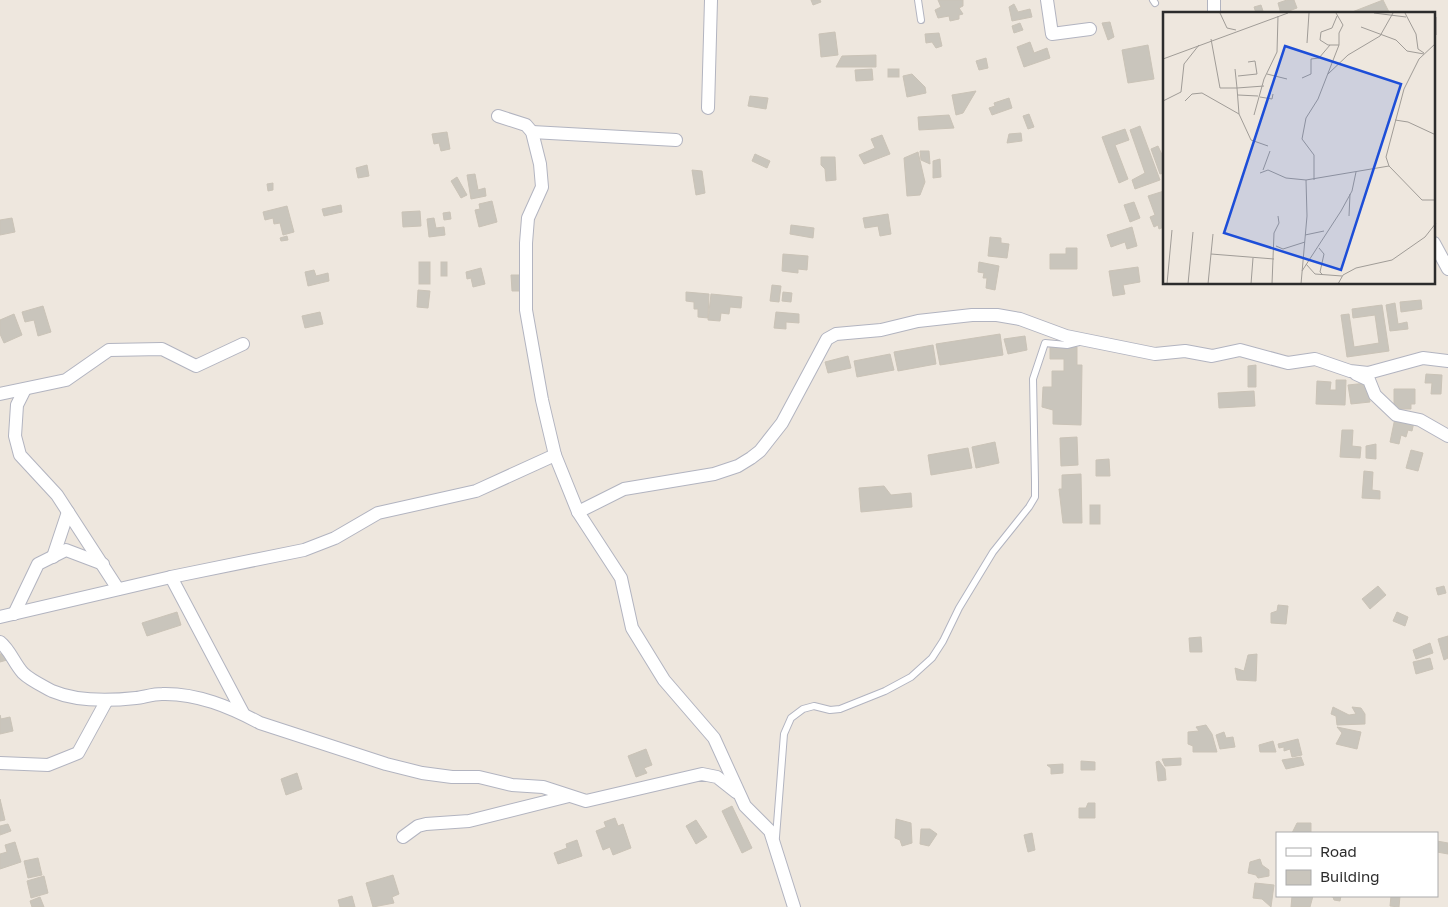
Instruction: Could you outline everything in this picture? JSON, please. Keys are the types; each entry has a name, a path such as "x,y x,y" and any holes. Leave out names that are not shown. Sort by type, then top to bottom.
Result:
{"street":[{"path":"708,108 711,0"},
{"path":"1047,0 1052,34 1090,28"},
{"path":"498,116 526,125 532,132 542,181 528,218 526,310 542,400 556,455 578,512 616,567 621,578 632,628 664,680 714,738 745,806 767,827 775,843 794,907"},
{"path":"532,132 676,140"},
{"path":"1436,246 1448,269"},
{"path":"578,512 624,489 714,474 738,466 752,458 760,451 782,423 827,339 833,335 882,330 935,319 972,315 997,315 1020,319 1066,336 1155,354 1181,351 1215,356 1240,350 1288,363 1318,360 1369,380 1375,395 1396,414 1420,420 1448,436"},
{"path":"0,394 66,380 109,350 162,349 196,366 243,344"},
{"path":"1350,371 1368,373 1424,358 1448,361"},
{"path":"26,389 17,405 15,436 20,455 57,495 118,589"},
{"path":"0,617 171,577 304,550 335,538 378,513 476,491 556,455"},
{"path":"53,557 68,512"},
{"path":"14,614 38,564 66,550 103,564"},
{"path":"171,577 243,714"},
{"path":"0,642 5,646 24,674 54,691 74,697 106,700 161,694 209,700 243,714 260,724 386,764 452,777 479,776 512,785 543,787 569,796 592,801 640,787 702,774 717,778 738,794"},
{"path":"0,763 48,765 78,753 106,700"},
{"path":"403,837 418,826 426,824 469,821 569,796"}],"lane":[{"path":"918,0 921,20"},
{"path":"775,843 784,734 792,718 803,709 814,706 830,710 840,709 860,702 911,677 932,658 993,552 1018,522 1035,497 1033,379 1036,364 1045,343 1067,345 1088,339"}],"building":[{"path":"811,0 820,0 821,2 813,5"},
{"path":"938,0 963,0 963,6 959,8 963,14 959,15 959,19 950,21 949,16 938,18 935,10 941,7"},
{"path":"1294,0 1297,8 1280,12 1278,3"},
{"path":"1383,0 1389,12 1352,12"},
{"path":"1014,4 1018,12 1030,9 1032,17 1012,21 1009,7"},
{"path":"1261,5 1263,11 1256,12 1254,7"},
{"path":"1110,22 1114,37 1108,40 1102,23"},
{"path":"1020,23 1023,30 1014,33 1012,26"},
{"path":"835,32 838,55 821,57 819,34"},
{"path":"939,33 942,46 936,48 932,42 926,43 925,34"},
{"path":"1030,42 1034,53 1047,48 1050,58 1024,67 1017,47"},
{"path":"1148,45 1154,79 1128,83 1122,50"},
{"path":"876,55 876,67 836,67 842,56"},
{"path":"986,58 988,68 979,70 976,61"},
{"path":"872,69 873,80 856,81 855,70"},
{"path":"888,69 899,69 899,77 888,77"},
{"path":"912,74 925,87 926,93 907,97 903,76"},
{"path":"976,91 963,113 956,115 952,95"},
{"path":"750,96 768,98 766,109 748,106"},
{"path":"1009,98 1012,108 992,115 989,108 995,106 994,103"},
{"path":"1029,114 1034,127 1028,129 1023,116"},
{"path":"949,115 954,128 919,130 918,117"},
{"path":"1140,126 1160,180 1135,189 1132,180 1145,173 1130,130"},
{"path":"1125,129 1129,140 1115,145 1128,179 1119,183 1102,137"},
{"path":"447,132 450,149 441,151 439,143 434,144 432,134"},
{"path":"1021,133 1022,141 1007,143 1009,134"},
{"path":"882,135 890,154 864,164 859,155 875,148 871,139"},
{"path":"1158,146 1163,157 1163,173 1160,174 1151,149"},
{"path":"920,151 929,151 930,164 921,160"},
{"path":"918,152 925,182 920,195 907,196 904,158"},
{"path":"755,154 770,161 767,168 752,161"},
{"path":"821,157 835,157 836,180 826,181 825,169 821,165"},
{"path":"940,159 941,177 933,178 933,161"},
{"path":"367,165 369,176 358,178 356,168"},
{"path":"692,170 702,171 705,193 696,195"},
{"path":"475,174 478,190 485,188 486,196 471,199 467,175"},
{"path":"457,177 467,195 461,198 451,181"},
{"path":"273,183 273,190 268,191 267,184"},
{"path":"1163,191 1163,227 1159,229 1158,225 1154,227 1150,217 1155,215 1148,196"},
{"path":"492,201 497,222 479,227 475,210 480,209 479,204"},
{"path":"1134,202 1140,218 1130,222 1124,205"},
{"path":"341,205 342,212 324,216 322,209"},
{"path":"287,206 294,232 283,235 280,223 274,224 273,218 265,220 263,212"},
{"path":"420,211 421,226 403,227 402,212"},
{"path":"450,212 451,219 444,220 443,213"},
{"path":"888,214 891,234 880,236 878,226 865,228 863,218"},
{"path":"12,218 15,232 0,235 0,220"},
{"path":"434,218 436,228 444,227 445,235 429,237 427,219"},
{"path":"791,225 814,228 813,238 790,234"},
{"path":"1132,227 1137,246 1127,249 1125,242 1111,247 1107,235"},
{"path":"287,236 288,240 281,241 280,238"},
{"path":"990,237 1001,238 1001,243 1009,244 1007,258 988,256"},
{"path":"1066,248 1077,248 1077,269 1050,269 1050,254 1066,254"},
{"path":"783,254 808,256 807,270 798,269 798,273 782,271"},
{"path":"419,262 430,262 430,284 419,284"},
{"path":"441,262 447,262 447,276 441,276"},
{"path":"979,262 999,266 995,290 986,288 987,278 983,278 984,273 978,272"},
{"path":"1138,267 1140,282 1123,285 1125,294 1113,296 1109,271"},
{"path":"481,268 485,284 473,287 471,278 467,279 466,272"},
{"path":"314,270 316,276 328,273 329,281 308,286 305,272"},
{"path":"511,275 520,275 521,291 512,291"},
{"path":"772,285 781,286 779,302 770,301"},
{"path":"418,290 430,291 428,308 417,307"},
{"path":"686,292 709,294 708,318 698,317 698,309 694,309 694,302 686,301"},
{"path":"783,292 792,293 791,302 782,301"},
{"path":"711,294 742,297 741,308 730,307 729,314 721,313 720,321 708,320"},
{"path":"1421,300 1422,309 1401,312 1400,302"},
{"path":"1395,303 1398,324 1407,322 1408,329 1390,331 1386,305"},
{"path":"1382,305 1389,351 1347,357 1341,315 1349,314 1354,347 1379,343 1375,315 1353,318 1352,309"},
{"path":"43,306 51,332 38,336 34,320 25,322 22,312"},
{"path":"320,312 323,324 305,328 302,316"},
{"path":"776,312 799,314 799,323 786,322 786,329 774,328"},
{"path":"14,314 22,335 4,343 0,334 0,320"},
{"path":"1000,334 1003,355 940,365 936,344"},
{"path":"1025,336 1027,350 1008,354 1004,339"},
{"path":"933,345 936,364 898,371 894,352"},
{"path":"1050,346 1077,347 1077,365 1082,365 1081,425 1053,424 1053,410 1042,407 1043,387 1052,387 1052,371 1064,371 1064,359 1050,359"},
{"path":"890,354 894,370 857,377 854,361"},
{"path":"848,356 851,368 828,373 825,362"},
{"path":"1256,365 1256,387 1248,387 1248,366"},
{"path":"1426,374 1442,375 1441,394 1431,394 1432,383 1425,383"},
{"path":"1336,380 1346,380 1345,405 1316,404 1317,381 1331,382 1330,390 1336,390"},
{"path":"1367,383 1370,402 1351,404 1348,385"},
{"path":"1394,389 1415,389 1415,404 1411,404 1411,409 1394,409"},
{"path":"1254,391 1255,406 1219,408 1218,393"},
{"path":"1395,418 1414,422 1412,431 1408,430 1406,437 1401,435 1399,444 1390,442"},
{"path":"1342,430 1353,430 1352,446 1361,447 1360,458 1340,457"},
{"path":"1077,437 1078,465 1061,466 1060,438"},
{"path":"995,442 999,463 976,468 972,447"},
{"path":"1376,444 1376,459 1366,458 1366,446"},
{"path":"968,448 972,468 931,475 928,455"},
{"path":"1411,450 1423,453 1418,471 1406,468"},
{"path":"1109,459 1110,476 1096,476 1096,460"},
{"path":"1364,471 1373,472 1372,490 1380,491 1380,499 1362,498"},
{"path":"1081,474 1082,523 1063,523 1059,489 1062,489 1062,475"},
{"path":"884,486 891,495 911,493 912,507 861,512 859,488"},
{"path":"1090,505 1100,505 1100,524 1090,524"},
{"path":"1378,586 1386,595 1370,609 1362,599"},
{"path":"1444,586 1446,593 1438,595 1436,588"},
{"path":"1278,605 1288,606 1286,624 1271,623 1271,613 1277,611"},
{"path":"177,612 181,625 147,636 142,623"},
{"path":"1397,612 1408,617 1405,626 1393,621"},
{"path":"1448,636 1448,658 1444,660 1438,639"},
{"path":"1201,637 1202,652 1190,652 1189,638"},
{"path":"1430,643 1433,653 1416,659 1413,650"},
{"path":"5,653 7,660 0,662 0,654"},
{"path":"1257,654 1256,681 1237,680 1235,668 1244,671 1248,655"},
{"path":"1430,658 1433,669 1416,674 1413,662"},
{"path":"1333,707 1349,715 1356,714 1352,707 1361,708 1365,714 1365,724 1337,725 1336,716 1331,714"},
{"path":"0,715 1,719 10,717 13,731 0,734"},
{"path":"1206,725 1212,734 1217,752 1193,752 1193,746 1188,744 1188,732 1199,731 1196,727"},
{"path":"1337,727 1361,732 1357,749 1336,744 1342,733"},
{"path":"1224,732 1226,738 1233,737 1235,747 1220,749 1216,735"},
{"path":"1298,739 1302,755 1292,757 1290,749 1284,751 1284,747 1279,748 1278,744"},
{"path":"1273,741 1276,752 1260,752 1259,745"},
{"path":"646,749 652,765 644,768 647,773 636,777 628,756"},
{"path":"1301,757 1304,765 1286,769 1282,760"},
{"path":"1181,758 1181,765 1165,766 1162,759"},
{"path":"1081,761 1095,762 1095,770 1081,770"},
{"path":"1159,761 1165,769 1166,780 1158,781 1156,762"},
{"path":"1063,764 1063,773 1051,774 1051,768 1047,765"},
{"path":"297,773 302,789 286,795 281,779"},
{"path":"0,799 5,820 0,821"},
{"path":"1088,803 1095,803 1095,818 1079,818 1079,808 1086,808"},
{"path":"732,806 752,848 742,853 722,811"},
{"path":"615,818 618,826 623,824 631,848 613,855 610,847 603,850 596,831 606,827 604,822"},
{"path":"896,819 911,823 912,843 902,846 900,840 895,838"},
{"path":"696,820 707,837 696,844 686,826"},
{"path":"1297,823 1311,823 1311,832 1292,832"},
{"path":"8,824 11,831 0,835 0,826"},
{"path":"921,829 930,829 937,834 929,846 920,844"},
{"path":"1032,833 1035,850 1028,852 1024,835"},
{"path":"577,840 582,856 558,864 554,853 567,848 566,844"},
{"path":"1438,841 1448,843 1448,854 1438,852"},
{"path":"15,842 21,862 0,869 0,854 7,852 5,845"},
{"path":"38,858 42,875 28,878 24,861"},
{"path":"1260,859 1262,865 1269,870 1269,876 1258,878 1256,875 1248,873 1250,862"},
{"path":"393,875 399,894 392,897 394,903 373,907 366,883"},
{"path":"44,876 48,893 31,898 27,881"},
{"path":"1255,883 1274,885 1271,907 1262,899 1253,898"},
{"path":"352,896 355,907 340,907 338,900"},
{"path":"40,897 44,907 32,907 30,901"},
{"path":"1292,897 1313,897 1310,907 1291,907"},
{"path":"1333,897 1341,897 1340,901 1334,900"},
{"path":"1391,897 1400,897 1399,907 1390,906"}]}
